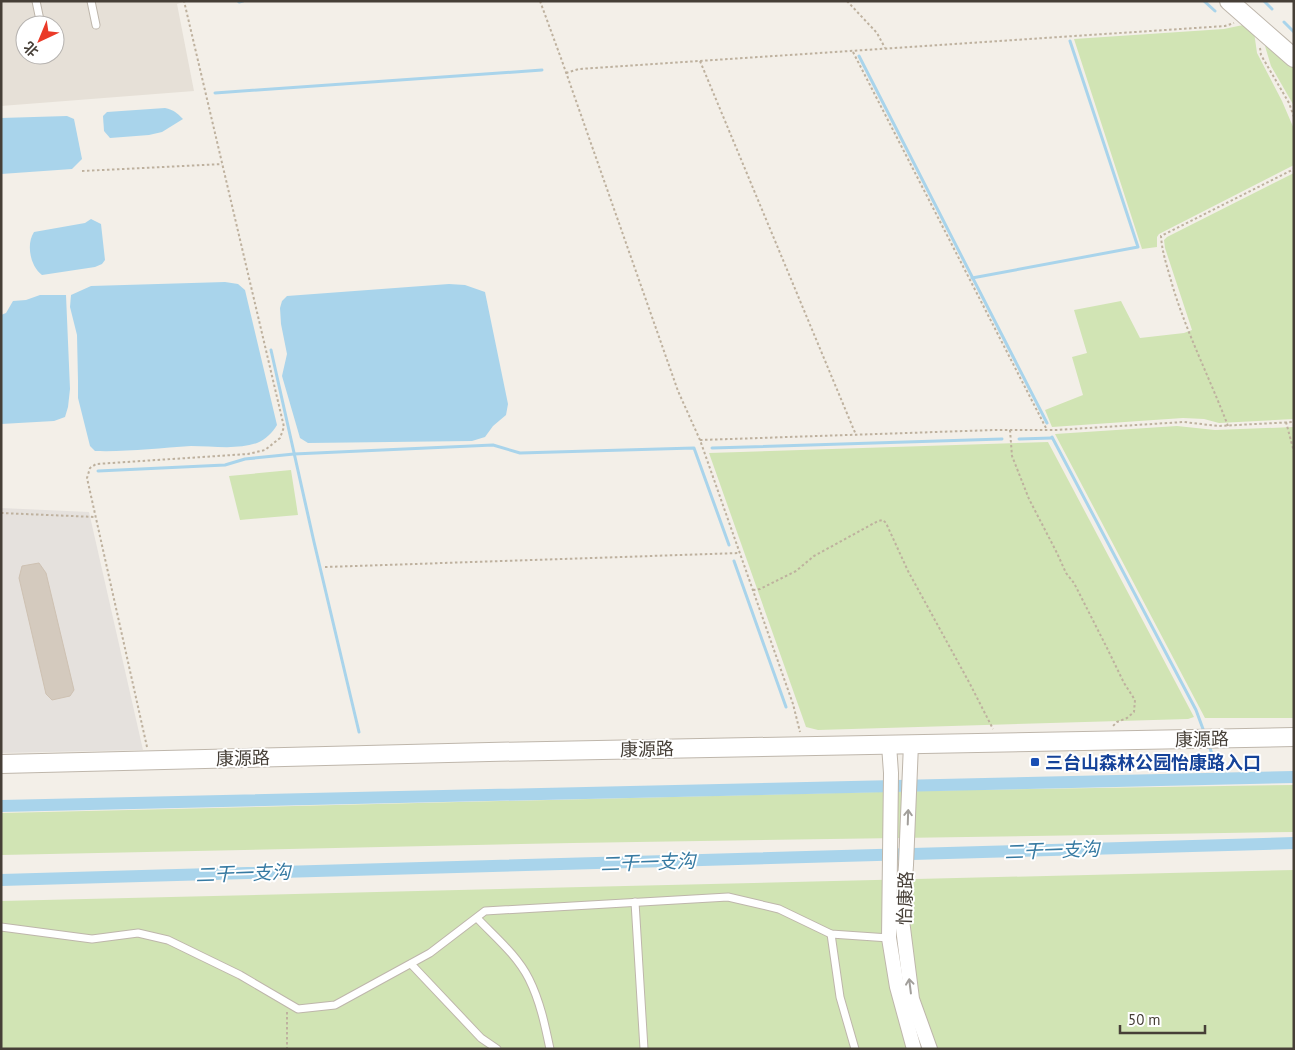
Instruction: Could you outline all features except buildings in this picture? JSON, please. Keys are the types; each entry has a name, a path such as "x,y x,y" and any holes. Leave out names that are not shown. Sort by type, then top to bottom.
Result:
{"street":[{"path":"1229,1 1294,58"},
{"name":"康源路","path":"1,764 1294,737"},
{"name":"怡康路","path":"911,744 902,920 912,999 910,1013 914,1049"},
{"name":"怡康路","path":"889,745 891,773 889,938 897,987 930,1049"}],"lane":[{"path":"36,1 39,15"},
{"path":"91,1 96,25"},
{"path":"1,927 92,939 138,933 168,940 240,975 298,1009 335,1005 430,953 485,912 728,898 779,909 831,934 889,938"},
{"path":"635,902 644,1049"},
{"path":"477,918 511,952 529,978 543,1013 550,1049"},
{"path":"831,934 840,997 855,1049"},
{"path":"411,964 480,1038 497,1049"}],"path":[{"path":"150,760 87,478 90,468 96,464 248,454 265,450 280,438 284,427 184,1"},
{"path":"540,1 675,382 700,440 740,553 793,704 803,746"},
{"path":"848,1 877,33 885,48"},
{"path":"566,73 579,69 1225,26 1253,22 1262,54 1289,103 1294,117"},
{"path":"852,51 1047,430"},
{"path":"700,61 856,435"},
{"path":"82,170 222,164"},
{"path":"1228,426 1176,300 1162,250 1161,236 1294,169"},
{"path":"700,440 1047,430 1184,422 1218,426 1294,422"},
{"path":"1286,422 1294,452"},
{"path":"1010,430 1012,456 1029,499 1066,574 1074,583 1124,683 1135,700 1134,712 1127,718 1117,722 1110,729 1104,740"},
{"path":"1,513 95,516"},
{"path":"753,590 760,589 796,571 814,556 883,520 1000,743"},
{"path":"325,567 740,553"},
{"path":"286,1002 287,1049"}],"shaded area":[{"path":"1,1 186,1 177,4 194,91 1,106"},
{"path":"1,508 89,512 143,750 1,753"}],"green space":[{"path":"1243,25 1254,32 1257,53 1294,129 1294,165 1159,234 1157,237 1157,247 1142,249 1074,39 1224,29"},
{"path":"1265,46 1272,48 1294,68 1294,106 1271,66"},
{"path":"1294,173 1294,419 1219,423 1204,419 1183,418 1052,427 1045,410 1083,395 1072,357 1087,353 1074,310 1121,301 1140,338 1184,333 1192,330 1164,240"},
{"path":"1177,426 1215,430 1294,427 1294,718 1205,718 1055,434"},
{"path":"1048,442 1194,717 1188,719 818,730 806,727 709,453"},
{"path":"291,470 298,515 240,520 229,476"},
{"path":"1294,785 1294,832 573,843 1,855 1,813 964,790"},
{"path":"1294,870 1294,1049 1,1049 1,901"}],"water":[{"path":"165,108 175,112 183,119 162,132 110,138 104,131 103,116 107,112"},
{"path":"67,116 74,119 82,159 72,169 1,174 1,118"},
{"path":"91,219 101,224 105,260 102,264 95,267 42,275 30,255 30,243 34,232 85,223"},
{"path":"225,282 238,284 245,290 277,425 273,431 257,443 242,446 191,446 95,451 90,446 78,398 77,335 70,307 71,295 91,286"},
{"path":"449,284 465,285 485,292 508,404 506,415 493,426 485,437 472,441 308,443 300,438 282,376 287,354 281,324 280,308 282,301 287,296"},
{"path":"40,295 66,295 70,389 65,417 54,421 1,424 1,315 6,313 13,301 26,300"}],"waterway":[{"path":"238,1 243,1"},
{"path":"1204,1 1215,11"},
{"path":"1264,1 1272,9"},
{"path":"1284,22 1294,32"},
{"path":"972,278 1138,247 1070,41"},
{"path":"859,56 1047,423"},
{"path":"215,93 542,70"},
{"path":"271,350 359,732"},
{"path":"1052,437 1196,710 1203,729"},
{"path":"1019,439 1052,438"},
{"path":"712,448 1002,439"},
{"path":"98,471 225,465 245,459 294,454 493,445 520,453 694,448 729,545"},
{"path":"734,561 786,707"},
{"path":"1210,748 1220,779"},
{"path":"1,806 1294,777"},
{"name":"二干一支沟","path":"1,880 1294,843"}],"place":[{"name":"三台山森林公园怡康路入口","path":"1035,762"}]}
